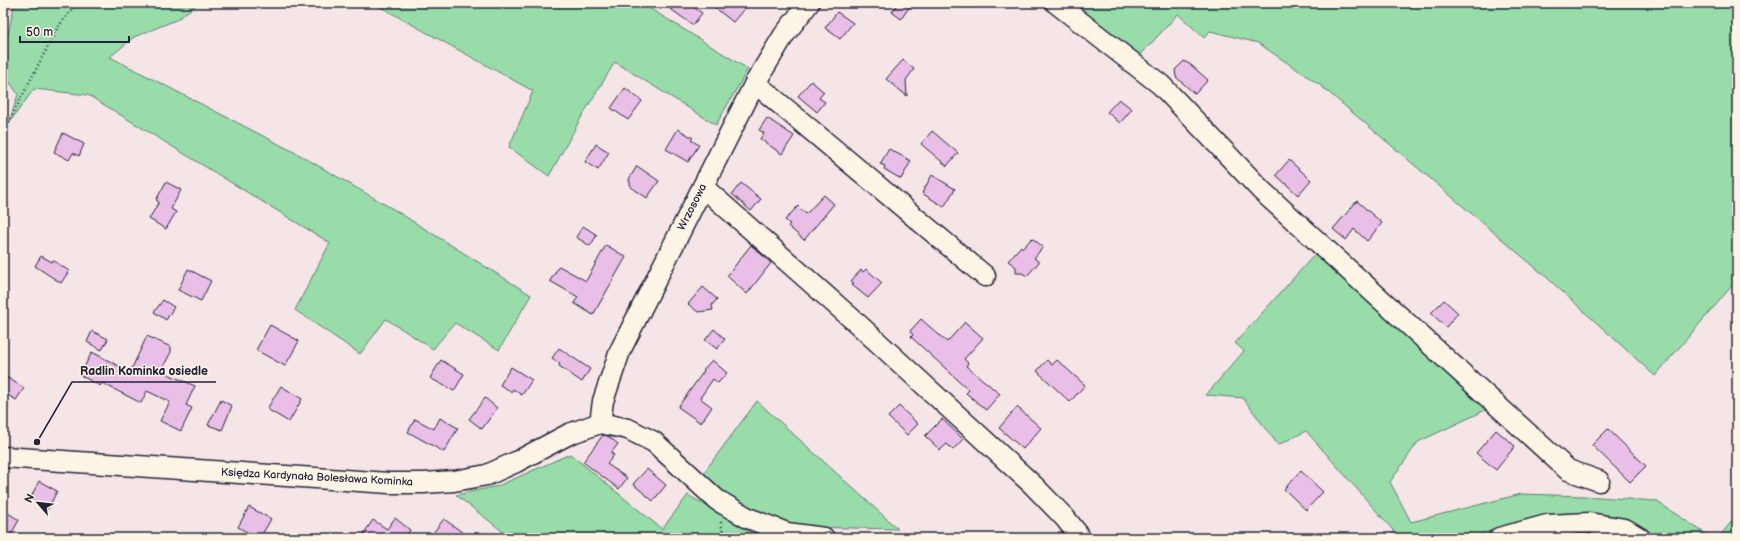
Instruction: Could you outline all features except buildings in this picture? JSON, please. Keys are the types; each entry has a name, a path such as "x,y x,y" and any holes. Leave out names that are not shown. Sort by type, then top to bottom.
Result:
{"street":[{"name":"Wrzosowa","path":"600,423 602,401 620,351 755,83 784,35 809,3"},
{"path":"1056,3 1161,85 1262,192 1568,470 1599,481"},
{"path":"755,83 985,276"},
{"path":"703,187 858,325 1033,485 1065,518 1077,533 1077,538"},
{"path":"600,423 628,429 654,442 717,500 748,518 787,533 824,538"},
{"name":"Księdza Kardynała Bolesława Kominka","path":"3,458 389,483 423,483 454,481 487,475 516,462 569,434 600,423"},
{"path":"1499,538 1547,525 1589,522 1625,529 1640,538"}],"path":[{"path":"3,133 58,27 77,3"}],"green space":[{"path":"19,3 199,3 176,20 134,37 110,57 298,154 393,209 531,295 499,350 455,323 433,349 386,319 360,354 295,310 330,243 88,95 34,89 9,123 18,94 3,73 3,57 14,6"},
{"path":"373,3 641,3 748,69 716,125 615,62 582,116 549,176 509,147 533,91"},
{"path":"1066,3 1737,3 1737,280 1655,376 1544,275 1320,85 1258,43 1210,31 1204,38 1178,14 1136,60"},
{"path":"1317,252 1492,407 1418,442 1390,482 1411,522 1521,494 1585,496 1656,501 1712,538 1655,538 1646,529 1594,516 1571,514 1536,517 1468,538 1393,538 1393,530 1306,431 1278,445 1243,398 1206,395 1244,351 1235,343"},
{"path":"757,401 898,529 803,527 747,510 702,475"},
{"path":"570,454 662,529 688,495 755,535 753,538 511,538 456,495 498,486"},
{"path":"1737,515 1737,538 1718,538"}],"waterway":[{"path":"1731,3 1737,8"}],"place":[{"name":"Radlin Kominka osiedle","path":"37,442"}]}
